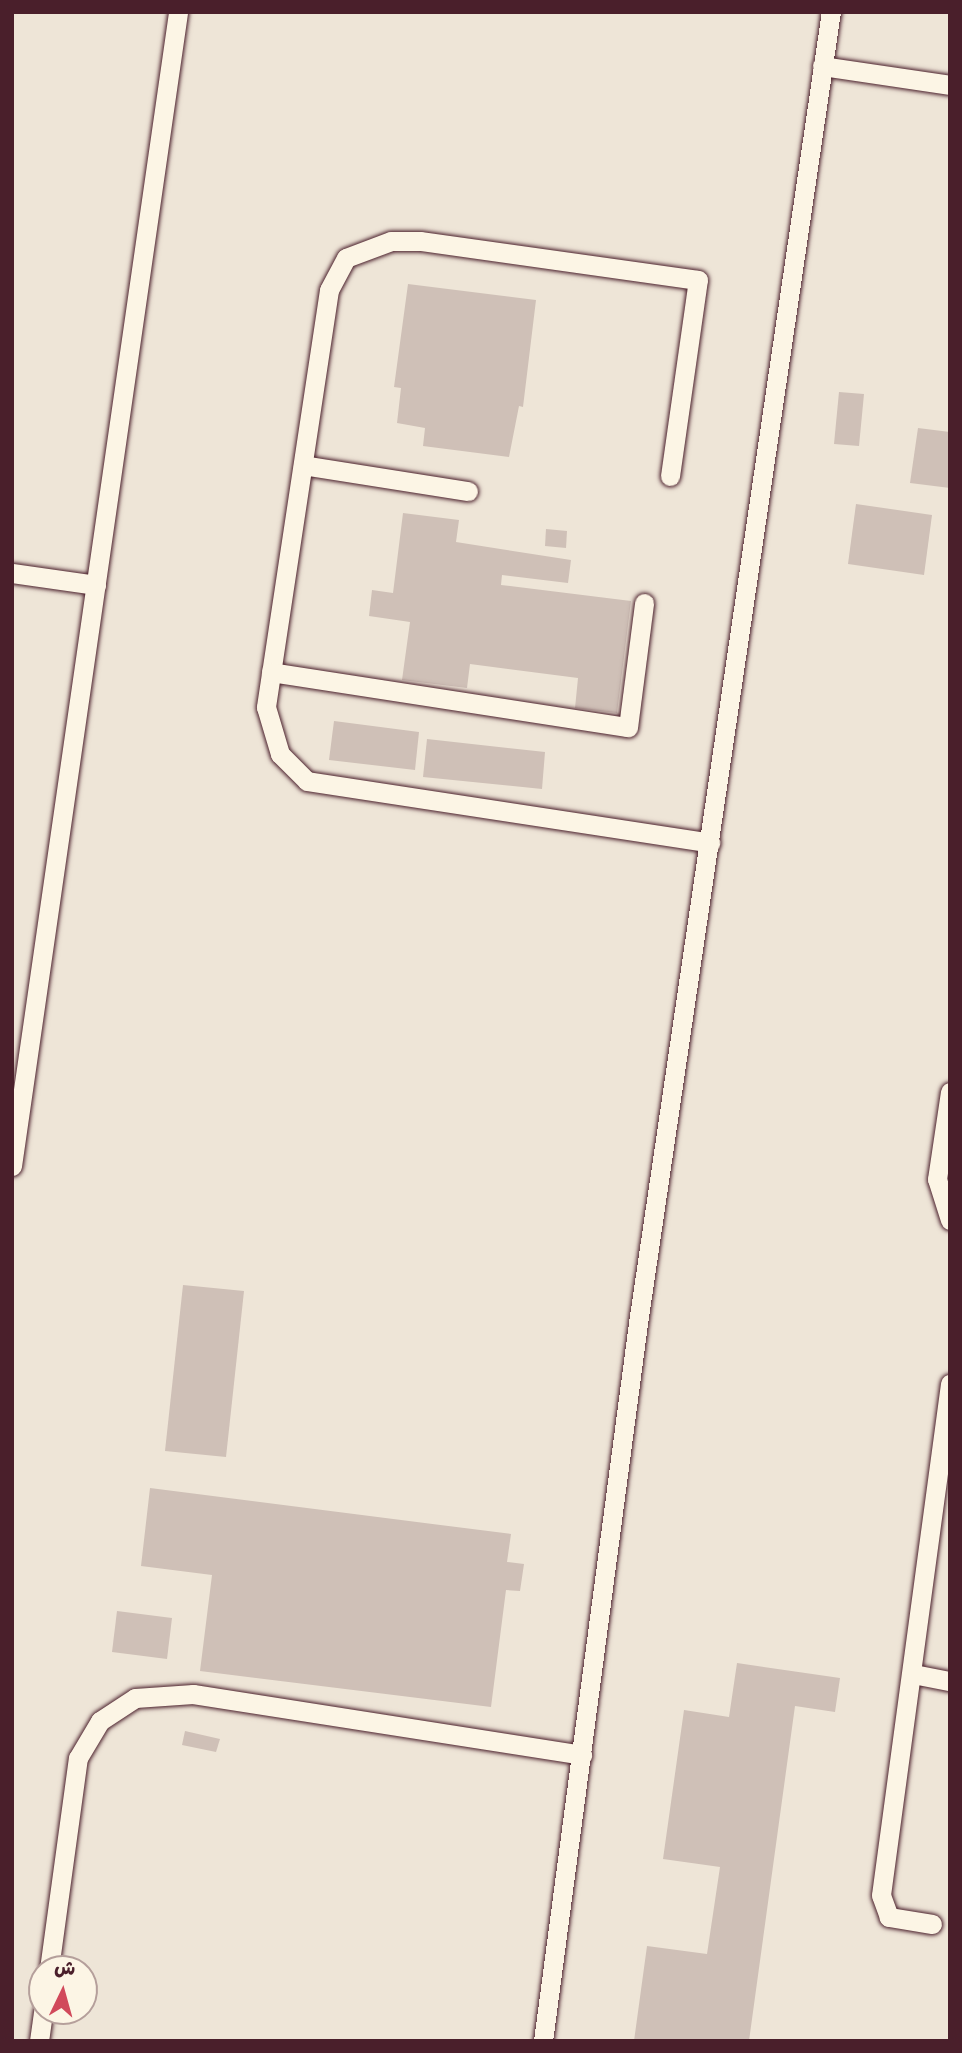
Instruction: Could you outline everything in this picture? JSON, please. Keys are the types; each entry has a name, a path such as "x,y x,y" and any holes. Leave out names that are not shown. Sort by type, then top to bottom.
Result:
{"lane":[{"path":"12,1166 178,12"},
{"path":"543,2041 638,1323 831,12"},
{"path":"822,66 950,85"},
{"path":"670,476 698,280 420,241 391,241 346,258 329,290 266,707 280,754 307,781 710,843"},
{"path":"303,465 468,491"},
{"path":"12,573 96,585"},
{"path":"271,672 628,727 644,603"},
{"path":"950,1092 937,1179 950,1220"},
{"path":"932,1924 888,1917 881,1895 913,1674 950,1384"},
{"path":"913,1674 950,1681"},
{"path":"51,1955 78,1758 100,1721 135,1698 193,1694 582,1755"}],"shaded area":[{"path":"12,12 950,12 950,2041 12,2041"}],"building":[{"path":"408,284 536,300 523,407 519,406 509,457 423,446 425,428 397,423 401,388 394,387"},
{"path":"839,392 864,394 859,446 834,444"},
{"path":"918,428 950,432 950,488 910,483"},
{"path":"856,504 932,515 924,575 848,564"},
{"path":"403,513 459,520 456,542 571,560 568,583 502,575 501,585 631,601 617,713 575,708 578,678 470,664 467,688 402,680 410,622 369,616 372,590 393,593"},
{"path":"546,529 567,531 566,548 545,546"},
{"path":"334,721 419,732 415,770 329,760"},
{"path":"427,739 545,752 542,789 423,777"},
{"path":"183,1285 244,1291 226,1457 165,1451"},
{"path":"150,1488 511,1534 507,1562 524,1564 520,1591 506,1590 491,1707 200,1671 212,1575 141,1566"},
{"path":"117,1611 172,1618 167,1659 112,1652"},
{"path":"737,1663 840,1678 835,1712 795,1706 749,2041 634,2041 647,1946 707,1954 720,1867 663,1859 684,1710 729,1717"},
{"path":"185,1731 220,1739 216,1752 182,1745"}]}
